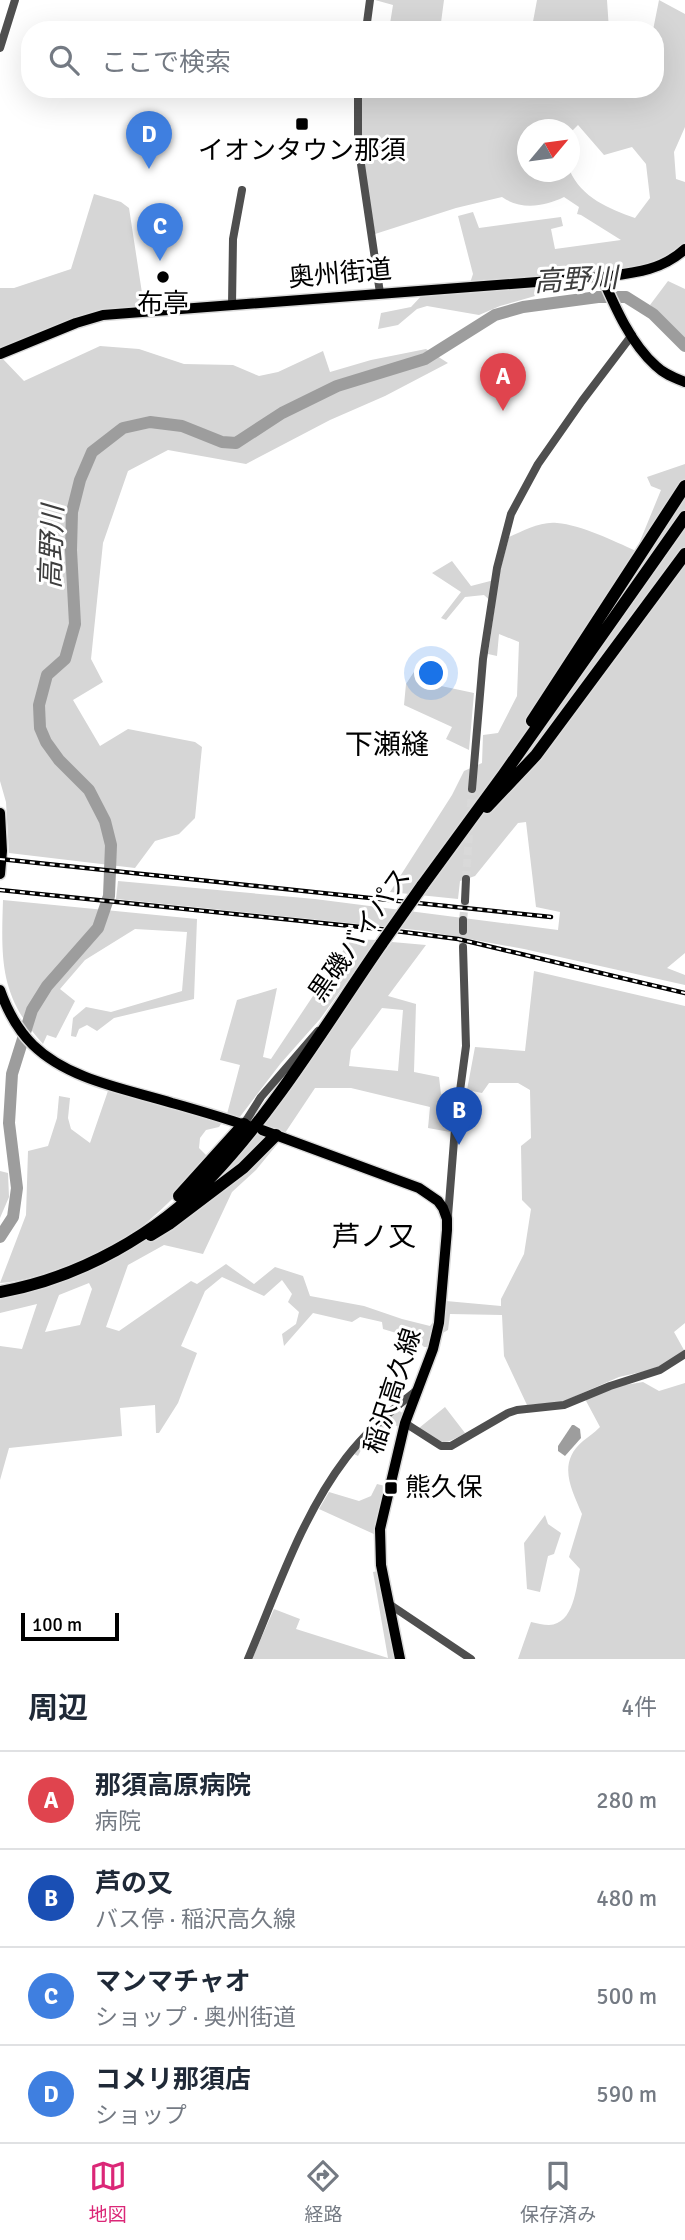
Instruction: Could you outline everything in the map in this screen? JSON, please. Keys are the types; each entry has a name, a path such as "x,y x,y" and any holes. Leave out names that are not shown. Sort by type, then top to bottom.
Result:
{"highway":[{"path":"504,774 536,715 685,486"},
{"name":"黒磯バイパス","path":"0,1292 71,1270 134,1238 175,1209 211,1177 269,1106 685,517"},
{"path":"454,841 536,755 685,554"},
{"path":"134,1238 201,1174 246,1125"},
{"path":"134,1238 155,1233 169,1224 243,1168 276,1135"}],"main road":[{"name":"奥州街道","path":"0,354 103,315 380,293 604,282 645,272 667,263 685,250"},
{"path":"604,282 632,335 657,367 685,382"},
{"path":"0,813 0,874"},
{"path":"0,990 16,1023 34,1046 49,1057 89,1078 246,1125"},
{"path":"262,1130 419,1188 438,1201 447,1219"},
{"name":"稲沢高久線","path":"400,1659 380,1553 380,1529 405,1423 433,1349 439,1323 447,1219"}],"street":[{"path":"0,48 15,0"},
{"path":"367,21 370,0"},
{"path":"358,98 358,144 380,293"},
{"path":"232,305 233,239 242,190"},
{"path":"472,789 483,659 500,553 511,514 549,448 632,335"},
{"path":"465,901 466,879"},
{"path":"463,931 464,920"},
{"path":"447,1219 467,1029 463,947"},
{"path":"246,1125 261,1097 282,1070 330,1018"},
{"path":"405,1423 441,1446 451,1446 508,1413 564,1405 660,1370 685,1354"},
{"path":"248,1659 320,1497 347,1456 371,1429 415,1391"},
{"path":"389,1604 471,1659"}],"shaded area":[{"path":"375,0 444,0 441,21 390,21 393,5"},
{"path":"537,0 607,0 608,21 533,21"},
{"path":"659,0 685,14 685,127 674,152 676,179 685,182 685,242 673,253 641,267 622,271 549,276 542,294 479,315 427,306 417,309 398,325 378,329 381,313 411,307 424,293 468,289 473,274 458,216 473,212 479,228 561,217 563,226 551,229 555,249 621,240 577,214 579,207 564,197 532,206 516,204 502,197 456,208 375,234 361,147 362,98 664,98 664,21 655,21","holes":["517,119 580,119 580,127 604,155 632,147 646,164 650,198 635,218 597,201 576,182 517,182"]},
{"path":"94,194 121,202 129,208 144,306 94,312 0,348 0,288 14,288 71,269"},
{"path":"668,281 685,289 685,339 650,305"},
{"path":"100,346 139,349 184,364 233,365 259,376 278,372 323,351 330,372 371,360 426,349 448,363 246,464 168,450 128,471 103,543 91,659 103,682 73,700 100,746 128,729 195,742 202,747 195,818 179,834 155,841 135,868 9,853 6,802 0,781 0,359 24,381"},
{"path":"685,464 685,953 667,968 685,975 685,985 524,949 425,931 116,899 118,881 315,899 558,930 560,912 536,907 526,822 518,823 475,876 460,881 458,899 390,892 452,795 464,771 482,763 483,735 498,733 517,696 519,642 499,634 497,656 488,654 495,605 484,595 465,597 446,620 441,618 461,592 432,573 452,561 471,586 498,579 509,537 532,527 551,523 587,530 636,551 661,490 651,486 647,477"},
{"path":"414,672 441,686 474,693 469,750 446,739 452,727 404,705 406,684"},
{"path":"3,900 197,919 194,999 114,1018 97,1031 87,1025 79,1029 76,1037 71,1036 73,1018 86,1007 111,1012 182,991 187,932 135,929 85,960 60,989 75,1001 56,1038 47,1035 43,1044 18,1010 6,977 2,942"},
{"path":"351,939 377,940 320,1019 281,1063 239,1118 227,1114 240,1065 220,1060 237,1000 277,988 263,1057 271,1059"},
{"path":"392,942 426,945 388,996 416,1004 414,1072 439,1077 441,1094 455,1098 450,1132 428,1128 430,1107 351,1088 315,1088 279,1142 256,1170 232,1192 203,1254 164,1245 128,1265 106,1327 119,1331 191,1281 197,1284 226,1264 254,1284 275,1267 303,1276 310,1296 364,1306 430,1326 446,1301 501,1306 501,1299 524,1254 531,1209 522,1200 521,1146 531,1138 530,1090 518,1083 489,1083 482,1093 467,1090 475,1047 525,1051 534,971 685,1006 685,1323 674,1332 684,1350 667,1363 619,1377 562,1402 527,1405 504,1356 502,1315 450,1314 448,1330 432,1339 428,1347 424,1347 416,1339 383,1329 382,1322 360,1317 352,1322 313,1313 284,1346 282,1334 296,1324 299,1312 288,1302 292,1294 282,1280 264,1296 222,1277 205,1291 181,1346 197,1353 178,1403 159,1433 156,1433 155,1405 120,1408 122,1436 9,1448 0,1480 0,1346 22,1349 37,1304 0,1313 0,1297 68,1279 204,1189","holes":["382,1008 403,1010 398,1071 349,1066 351,1050","89,1283 92,1289 80,1325 45,1332 59,1295"]},
{"path":"109,1088 223,1121 219,1127 206,1130 200,1138 199,1148 210,1159 159,1212 127,1237 93,1255 53,1271 0,1283 26,1215 28,1151 48,1146 57,1118 59,1096 70,1098 68,1118 71,1129 90,1143"},
{"path":"0,1171 8,1173 9,1197 0,1218"},
{"path":"643,1382 659,1391 685,1383 685,1659 518,1659 531,1622 547,1625 557,1623 569,1612 575,1595 580,1569 569,1557 582,1514 571,1485 568,1467 575,1449 600,1427 585,1399 619,1386"},
{"path":"445,1407 465,1433 441,1442 419,1428"},
{"path":"398,1410 404,1414 400,1428 389,1421 371,1444 377,1447 376,1451 362,1448 358,1456 354,1454 385,1421"},
{"path":"572,1425 580,1429 581,1438 565,1456 558,1451 558,1446"},
{"path":"377,1484 385,1486 376,1535 319,1509 329,1492 359,1501 371,1496"},
{"path":"545,1515 548,1524 561,1533 554,1554 548,1556 540,1592 527,1589 524,1543"},
{"path":"378,1571 396,1659 252,1659 274,1609 300,1619 296,1629 388,1658 373,1572"}],"waterway":[{"name":"高野川","path":"0,1237 13,1217 17,1188 9,1123 12,1074 32,1010 47,986 98,928 109,896 111,845 105,821 89,790 59,760 46,742 40,728 39,705 47,675 65,659 75,624 72,512 80,480 92,452 123,428 150,422 182,426 222,442 236,443 282,413 337,386 425,359 495,315 523,307 598,297 626,297 653,314 685,346"}],"tunnel":[{"path":"466,879 472,789"},
{"path":"463,920 465,901"},
{"path":"463,931 463,947"}],"railway":[{"path":"0,859 551,917"},
{"path":"0,890 458,939 685,993"}],"place":[{"name":"イオンタウン那須","path":"302,124"},
{"name":"コメリ那須店","path":"149,169"},
{"name":"マンマチャオ","path":"160,261"},
{"name":"布亭","path":"163,277"},
{"name":"那須高原病院","path":"503,411"},
{"name":"芦の又","path":"459,1145"},
{"name":"熊久保","path":"391,1488"}],"district":[{"name":"下瀬縫","path":"387,745"},
{"name":"芦ノ又","path":"374,1237"}]}
